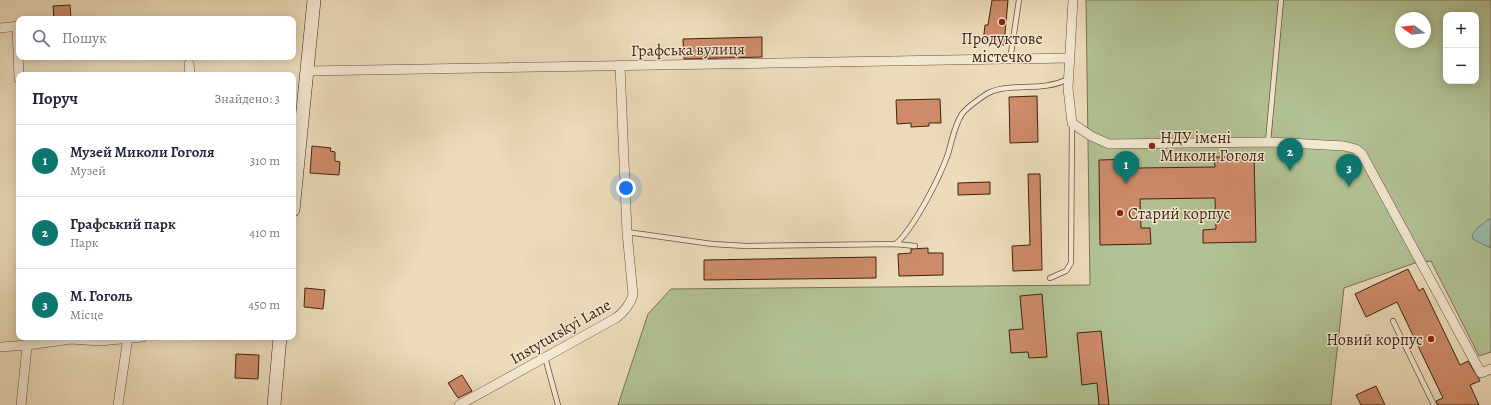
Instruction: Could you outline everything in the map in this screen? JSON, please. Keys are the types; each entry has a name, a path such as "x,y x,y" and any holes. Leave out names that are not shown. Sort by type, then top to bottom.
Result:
{"street":[{"path":"296,155 297,137 308,71 314,0"},
{"path":"1073,0 1068,78 1072,123 1091,136 1109,144 1268,142 1344,146 1356,149 1362,154 1481,372 1491,369"},
{"path":"0,28 16,26"},
{"name":"Графська вулиця","path":"308,71 1069,58"},
{"path":"19,60 19,72"},
{"path":"189,64 190,72"},
{"name":"Instytutskyi Lane","path":"459,405 616,318 625,311 630,303 633,295 627,232 620,65"},
{"path":"0,347 28,341 50,340"},
{"path":"118,405 128,340"},
{"path":"274,405 280,340"},
{"path":"21,405 28,341"}],"lane":[{"path":"1010,60 1019,0"},
{"path":"1268,142 1281,0"},
{"path":"896,244 907,234 922,208 947,157 957,123 963,113 987,94 1000,90 1043,87 1059,84 1068,78"},
{"path":"1050,278 1066,271 1071,263 1072,123"},
{"path":"627,232 712,244 746,246 896,244 915,246"},
{"path":"1393,322 1434,405"},
{"path":"545,357 550,370 558,405"}],"green space":[{"name":"НДУ імені Миколи Гоголя","path":"1086,0 1491,0 1491,352 1479,356 1431,261 1415,263 1344,288 1331,405 618,405 648,314 671,289 1090,285"}],"shaded area":[{"path":"1488,219 1491,220 1490,248 1473,239 1472,235 1479,226"}],"building":[{"path":"992,0 1008,0 1004,45 983,43 985,25 988,25"},
{"path":"70,5 71,16 54,16 53,6"},
{"path":"762,37 762,57 684,59 683,39"},
{"path":"1037,96 1038,142 1010,143 1009,97"},
{"path":"940,99 941,123 929,123 929,126 911,127 911,123 897,124 896,100"},
{"path":"312,146 331,148 330,151 335,152 335,161 340,162 339,175 310,173"},
{"name":"Старий корпус","path":"1214,157 1254,157 1256,242 1203,243 1203,230 1216,229 1215,198 1140,199 1141,228 1150,228 1151,244 1100,245 1099,160 1138,159 1138,168 1215,167"},
{"path":"1028,174 1040,174 1042,270 1013,271 1012,246 1030,245"},
{"path":"990,182 990,194 958,195 958,183"},
{"path":"928,248 928,253 943,253 943,275 899,276 898,254 911,253 911,249"},
{"path":"876,257 876,278 704,280 704,260"},
{"name":"Новий корпус","path":"1408,269 1419,291 1423,288 1460,365 1468,361 1479,379 1480,381 1470,385 1479,405 1438,405 1436,401 1443,398 1397,302 1366,317 1355,294"},
{"path":"305,288 325,290 323,309 304,307"},
{"path":"1042,294 1047,357 1029,358 1028,352 1011,353 1009,330 1023,329 1020,296"},
{"path":"1101,331 1109,405 1099,405 1097,383 1082,385 1077,333"},
{"path":"236,354 259,355 258,379 235,378"},
{"path":"462,375 472,391 458,398 448,383"},
{"path":"1376,386 1385,405 1361,405 1356,395"}],"place":[{"name":"Продуктове містечко","path":"1002,22"},
{"name":"НДУ імені Миколи Гоголя","path":"1152,146"},
{"name":"Графський парк","path":"1290,171"},
{"name":"Музей Миколи Гоголя","path":"1126,184"},
{"name":"М. Гоголь","path":"1349,187"},
{"name":"Старий корпус","path":"1120,213"},
{"name":"Новий корпус","path":"1431,339"}]}
